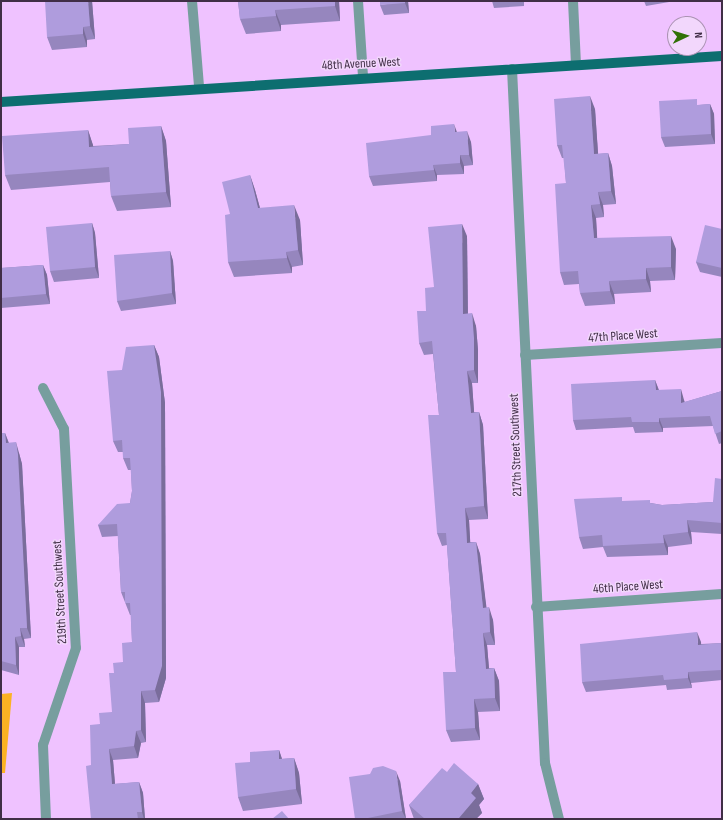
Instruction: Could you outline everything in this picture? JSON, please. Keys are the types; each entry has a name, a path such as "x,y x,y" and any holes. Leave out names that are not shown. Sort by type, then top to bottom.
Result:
{"main road":[{"name":"48th Avenue West","path":"1,102 199,87 722,56"}],"street":[{"path":"192,1 199,87"},
{"path":"358,1 363,77"},
{"path":"573,1 576,65"},
{"name":"217th Street Southwest","path":"512,69 536,607 545,763 559,819"},
{"path":"1,94 1,102"},
{"name":"47th Place West","path":"525,355 722,343"},
{"name":"219th Street Southwest","path":"43,388 64,429 76,648 43,745 46,819"},
{"name":"46th Place West","path":"536,607 722,594"}],"shaded area":[{"path":"12,693 5,773 1,773 1,694"}],"building":[{"path":"45,1 88,1 90,26 83,27 83,34 47,37"},
{"path":"238,1 335,1 335,6 275,10 276,16 240,19"},
{"path":"380,1 405,1 405,3 380,5"},
{"path":"590,96 594,154 608,153 611,191 598,192 600,204 591,205 594,238 671,236 671,267 646,268 646,279 609,281 610,291 580,293 578,271 560,272 555,184 566,183 562,145 557,145 554,99"},
{"path":"697,99 697,105 710,104 711,134 661,137 659,101"},
{"path":"454,124 455,132 467,131 469,155 460,155 460,163 433,165 434,170 369,176 366,143 431,135 431,126"},
{"path":"161,126 166,192 111,196 109,167 5,175 2,136 88,130 89,147 129,144 128,128"},
{"path":"250,175 258,208 294,205 298,250 286,252 287,258 228,262 225,215 230,214 222,182"},
{"path":"92,223 95,267 50,271 46,227"},
{"path":"462,224 463,314 472,313 474,338 474,370 467,371 471,413 479,412 484,506 465,508 467,543 476,542 483,608 489,607 490,632 483,633 486,669 494,668 495,698 474,699 475,728 446,730 443,672 456,672 446,533 437,533 428,415 439,415 432,341 419,343 417,311 426,311 425,288 434,287 428,227"},
{"path":"705,225 722,229 722,268 696,262"},
{"path":"170,251 172,293 117,301 114,255"},
{"path":"43,265 46,294 1,298 1,268"},
{"path":"154,345 161,392 162,666 155,690 141,691 141,730 136,731 134,746 109,749 112,784 139,782 142,812 137,812 138,819 91,819 86,766 91,765 90,725 100,724 99,713 112,712 109,673 114,673 113,663 123,662 122,643 132,642 130,603 125,603 125,592 121,592 117,524 98,525 117,504 130,503 132,491 130,458 123,458 122,440 113,441 107,371 122,370 126,347"},
{"path":"655,380 656,390 681,389 681,403 722,391 722,431 715,434 710,416 659,418 659,422 632,422 631,417 573,420 571,384"},
{"path":"1,433 5,433 6,443 16,442 18,454 27,628 20,628 21,636 15,637 16,665 1,661"},
{"path":"715,478 722,479 722,523 687,520 688,532 663,535 664,543 603,546 602,535 579,537 574,499 622,497 622,501 650,500 650,503 662,505 713,502"},
{"path":"697,632 698,645 722,643 722,682 721,670 688,672 688,678 664,680 663,675 582,682 580,644"},
{"path":"279,750 279,759 294,758 296,789 238,797 235,763 250,762 250,752"},
{"path":"454,763 478,784 471,793 476,798 459,819 425,819 409,805 442,768 447,772"},
{"path":"383,766 396,771 402,811 363,819 355,819 349,777 370,774 373,768"},
{"path":"282,811 289,819 272,819"}]}
